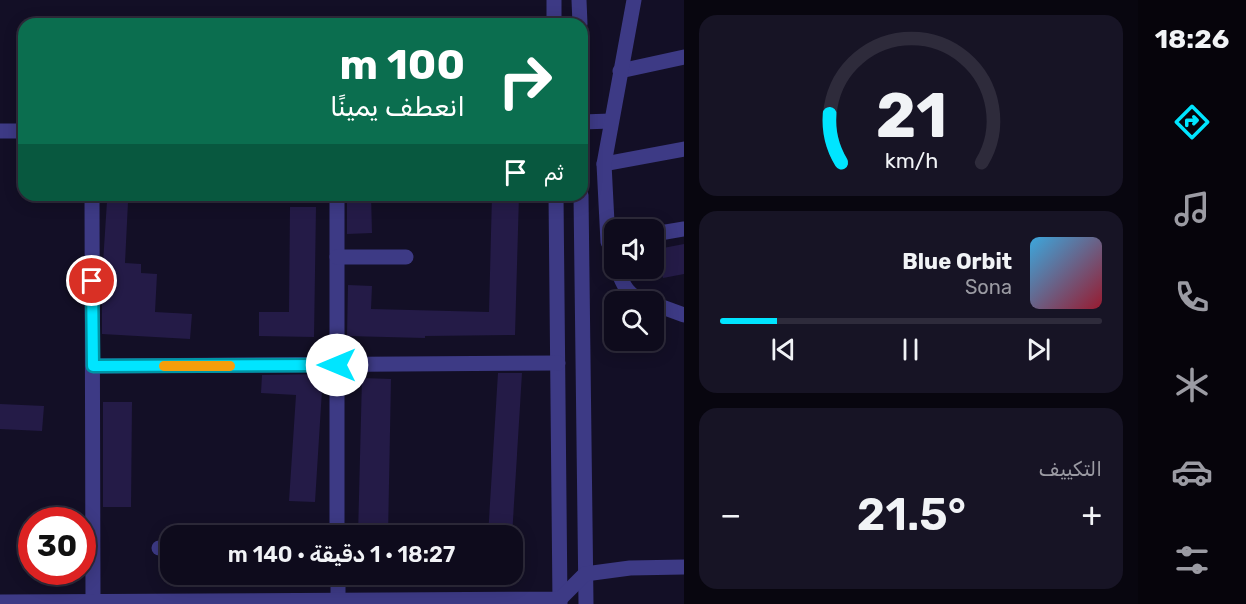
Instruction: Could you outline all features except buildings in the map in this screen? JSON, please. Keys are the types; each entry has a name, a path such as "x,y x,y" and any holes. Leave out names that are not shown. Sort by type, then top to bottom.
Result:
{"street":[{"path":"554,0 554,18"},
{"path":"579,0 580,18"},
{"path":"610,219 604,164 634,0"},
{"path":"620,71 684,57"},
{"path":"588,122 611,121"},
{"path":"0,131 18,131"},
{"path":"604,164 684,148"},
{"path":"92,201 93,603"},
{"path":"337,201 338,525"},
{"path":"556,201 560,602"},
{"path":"581,201 586,604"},
{"path":"664,232 684,229"},
{"path":"337,257 406,257"},
{"path":"664,308 684,315"},
{"path":"93,366 558,363"},
{"path":"0,602 560,602 585,574 630,568 684,567"},
{"path":"338,585 338,602"}],"slow traffic":[{"path":"164,366 230,366"}],"route":[{"path":"92,281 93,366 337,365"}]}
